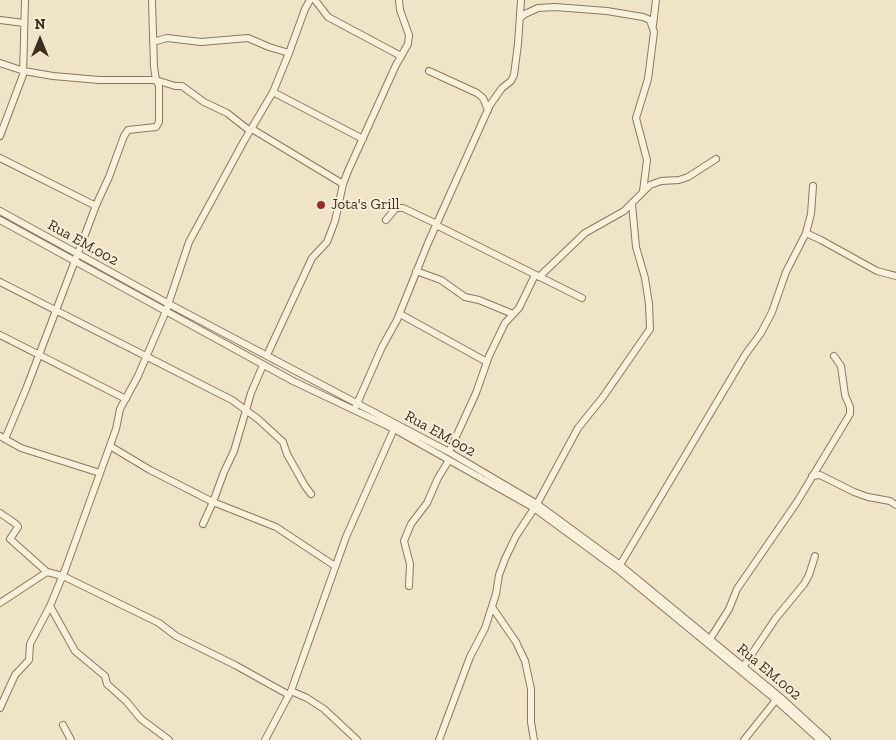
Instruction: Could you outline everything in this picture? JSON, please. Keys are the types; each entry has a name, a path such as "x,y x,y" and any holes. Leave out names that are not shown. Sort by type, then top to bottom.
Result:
{"street":[{"path":"0,136 24,72 25,0"},
{"path":"100,473 20,448 2,438 39,355 96,206 128,130 158,125 159,86 156,80 152,0"},
{"path":"0,708 15,675 29,660 30,644 63,576 116,429 120,409 147,356 169,304 189,242 273,92 310,0"},
{"path":"315,0 328,17 401,56"},
{"path":"267,356 312,258 327,242 341,199 343,184 408,44 408,35 400,10 399,0"},
{"path":"354,410 379,353 400,314 436,224 495,96 511,81 514,75 521,0"},
{"path":"642,191 647,160 636,118 648,78 656,0"},
{"path":"520,18 538,8 578,8 643,17 650,20 653,25"},
{"path":"0,20 24,23"},
{"path":"153,42 167,38 201,42 248,38 289,53"},
{"path":"0,63 24,72 54,76 99,80 156,80 185,87 204,102 226,113 251,130 343,184"},
{"path":"429,71 476,93 483,98 488,112"},
{"path":"273,92 363,140"},
{"path":"0,116 7,119"},
{"path":"0,158 96,206"},
{"path":"409,586 410,564 404,541 412,524 427,503 449,456 476,393 486,362 505,323 519,308 537,276 585,233 624,211 650,185 661,181 678,180 688,177 716,159"},
{"path":"620,565 745,355 761,333 778,296 786,272 806,233 811,214 813,186"},
{"path":"439,740 470,657 485,628 492,608 499,575 516,536 536,506 578,428 603,397 650,329 649,304 645,278 636,247 632,204"},
{"path":"386,220 396,208 403,208 582,298"},
{"name":"Rua EM.002","path":"0,211 166,311 292,381 449,456"},
{"name":"Rua EM.002","path":"0,220 169,304 357,403 536,506 620,565 780,697 827,740"},
{"path":"806,233 877,271 896,276"},
{"path":"416,271 441,280 465,297 479,300 512,314"},
{"path":"0,282 232,400 283,442 287,454 311,494"},
{"path":"400,314 486,362"},
{"path":"0,335 126,399"},
{"path":"710,640 729,609 737,589 797,502 850,414 841,366 834,356"},
{"path":"203,524 234,451 251,393 263,365"},
{"path":"265,740 290,693 359,505 394,429"},
{"path":"110,446 150,470 213,502 276,527 336,566"},
{"path":"812,476 820,475 854,492 896,504"},
{"name":"Rua EM.002","path":"536,506 617,569 776,700 820,740"},
{"path":"0,513 18,527 10,539 47,572 63,576 159,623 176,636 290,693 307,698 324,710 357,740"},
{"path":"743,667 776,618 804,584 815,556"},
{"path":"0,603 47,572"},
{"path":"50,606 75,651 105,676 107,684 126,701 141,719 169,740"},
{"path":"492,608 516,642 525,661 531,689 531,722 534,740"},
{"path":"0,690 4,698"},
{"path":"744,740 776,700"},
{"path":"63,725 71,740"}],"place":[{"name":"Jota's Grill","path":"321,205"}]}
